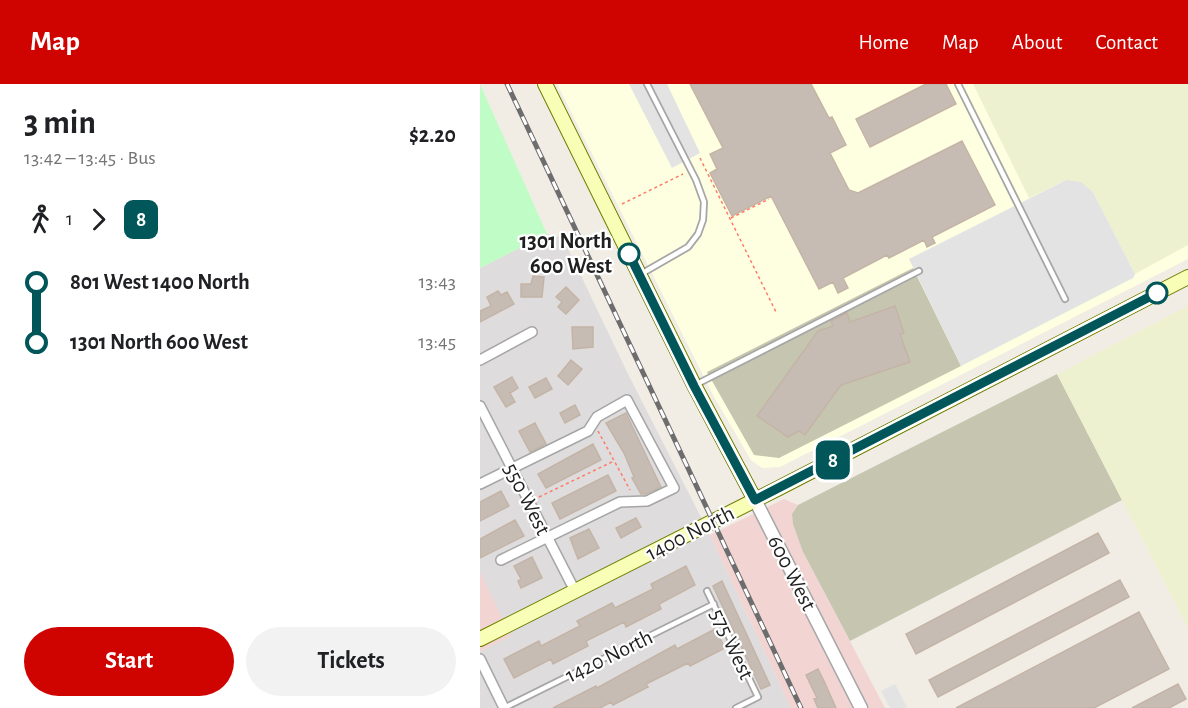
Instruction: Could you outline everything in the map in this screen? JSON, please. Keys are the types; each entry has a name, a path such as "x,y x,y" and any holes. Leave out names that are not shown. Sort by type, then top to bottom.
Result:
{"main road":[{"name":"600 West","path":"545,84 694,386 755,500"},
{"name":"1400 North","path":"480,639 1188,277"}],"street":[{"path":"480,360 532,333"},
{"path":"480,484 588,431 597,417 627,400 674,488 647,501 620,502 501,560"},
{"name":"550 West","path":"480,406 575,591"},
{"name":"600 West","path":"755,500 861,708"},
{"path":"480,659 504,708"}],"lane":[{"path":"640,275 688,247 698,234 703,220 704,202 696,180 647,84"},
{"path":"958,84 1065,299"},
{"path":"694,386 919,271"},
{"name":"575 West","path":"707,591 758,697 736,708"},
{"name":"1420 North","path":"504,708 714,604"}],"path":[{"path":"700,158 776,312"},
{"path":"622,204 685,173"},
{"path":"730,218 769,199"},
{"path":"596,428 634,496"},
{"path":"537,498 614,461"}],"shaded area":[{"path":"557,84 1188,84 1188,259 780,467 762,468 751,460 713,395"},
{"path":"629,84 667,84 700,153 672,168"},
{"path":"973,84 1188,84 1188,245 1135,274 1093,192 1066,180 1029,198"},
{"path":"1066,180 1081,182 1093,192 1135,274 1133,278 961,366 909,259"},
{"path":"547,234 563,238 627,372 710,535 791,708 480,708 480,651 510,636 480,572 480,268"},
{"path":"913,268 961,366 779,458 754,455 707,372"},
{"path":"1188,306 1188,628 1057,374"},
{"path":"1057,374 1122,500 850,641 803,552 793,524 792,514 798,505"},
{"path":"784,499 798,505 792,514 803,552 885,708 791,708 710,535"},
{"path":"480,572 511,636 480,651"},
{"path":"895,684 907,707 890,708 881,691"}],"green space":[{"path":"480,84 547,234 480,268"}],"building":[{"path":"690,84 811,84 846,145 830,153 849,190 858,193 962,141 995,205 932,237 935,243 927,247 924,240 889,258 887,255 843,278 848,288 838,293 833,282 819,289 771,196 732,216 710,173 717,169 710,154 723,148"},
{"path":"926,84 946,84 956,104 870,147 856,119"},
{"path":"533,276 544,277 542,297 521,297 521,284 531,284"},
{"path":"566,287 579,300 566,314 558,307 562,302 556,297"},
{"path":"498,291 501,295 507,292 514,304 480,322 480,311 491,306 487,297"},
{"path":"895,306 904,333 900,334 910,362 841,385 805,435 799,431 788,437 757,416 818,331 833,326 831,321 847,313 850,322"},
{"path":"572,327 593,327 593,347 573,349"},
{"path":"571,360 582,369 568,385 558,376"},
{"path":"512,377 518,388 510,393 515,402 506,407 494,387"},
{"path":"546,378 552,389 535,398 529,387"},
{"path":"575,405 580,415 565,423 560,413"},
{"path":"626,413 661,487 645,494 641,494 632,478 634,477 624,453 606,423"},
{"path":"535,423 546,444 530,452 519,431"},
{"path":"593,444 601,460 546,488 538,474"},
{"path":"608,475 616,491 560,519 552,503"},
{"path":"501,491 509,506 480,521 480,502"},
{"path":"636,518 641,527 621,538 616,528"},
{"path":"515,520 524,536 480,558 480,539"},
{"path":"589,529 599,548 578,559 570,538"},
{"path":"1098,533 1109,553 916,654 906,634"},
{"path":"532,557 542,578 521,588 518,581 521,579 514,566"},
{"path":"686,566 695,585 659,604 661,609 626,627 624,622 586,641 588,646 553,664 551,659 514,678 504,659 539,641 541,646 580,626 577,621 612,603 615,608 653,589 651,584"},
{"path":"1120,580 1129,597 938,697 929,680"},
{"path":"722,581 770,685 761,689 713,586"},
{"path":"1139,612 1169,669 1094,708 956,708"},
{"path":"715,629 725,648 690,666 688,663 646,684 648,687 613,705 611,702 600,708 553,708 596,686 597,688 675,645 677,649"},
{"path":"818,669 836,708 818,708 814,699 817,698 806,675"},
{"path":"1178,684 1186,699 1169,708 1132,708"}],"railway":[{"path":"507,84 801,708"}],"bus line":[{"name":"8","path":"629,254 694,386 755,500 1157,293"}],"place":[{"name":"1301 North 600 West","path":"629,254"}]}
